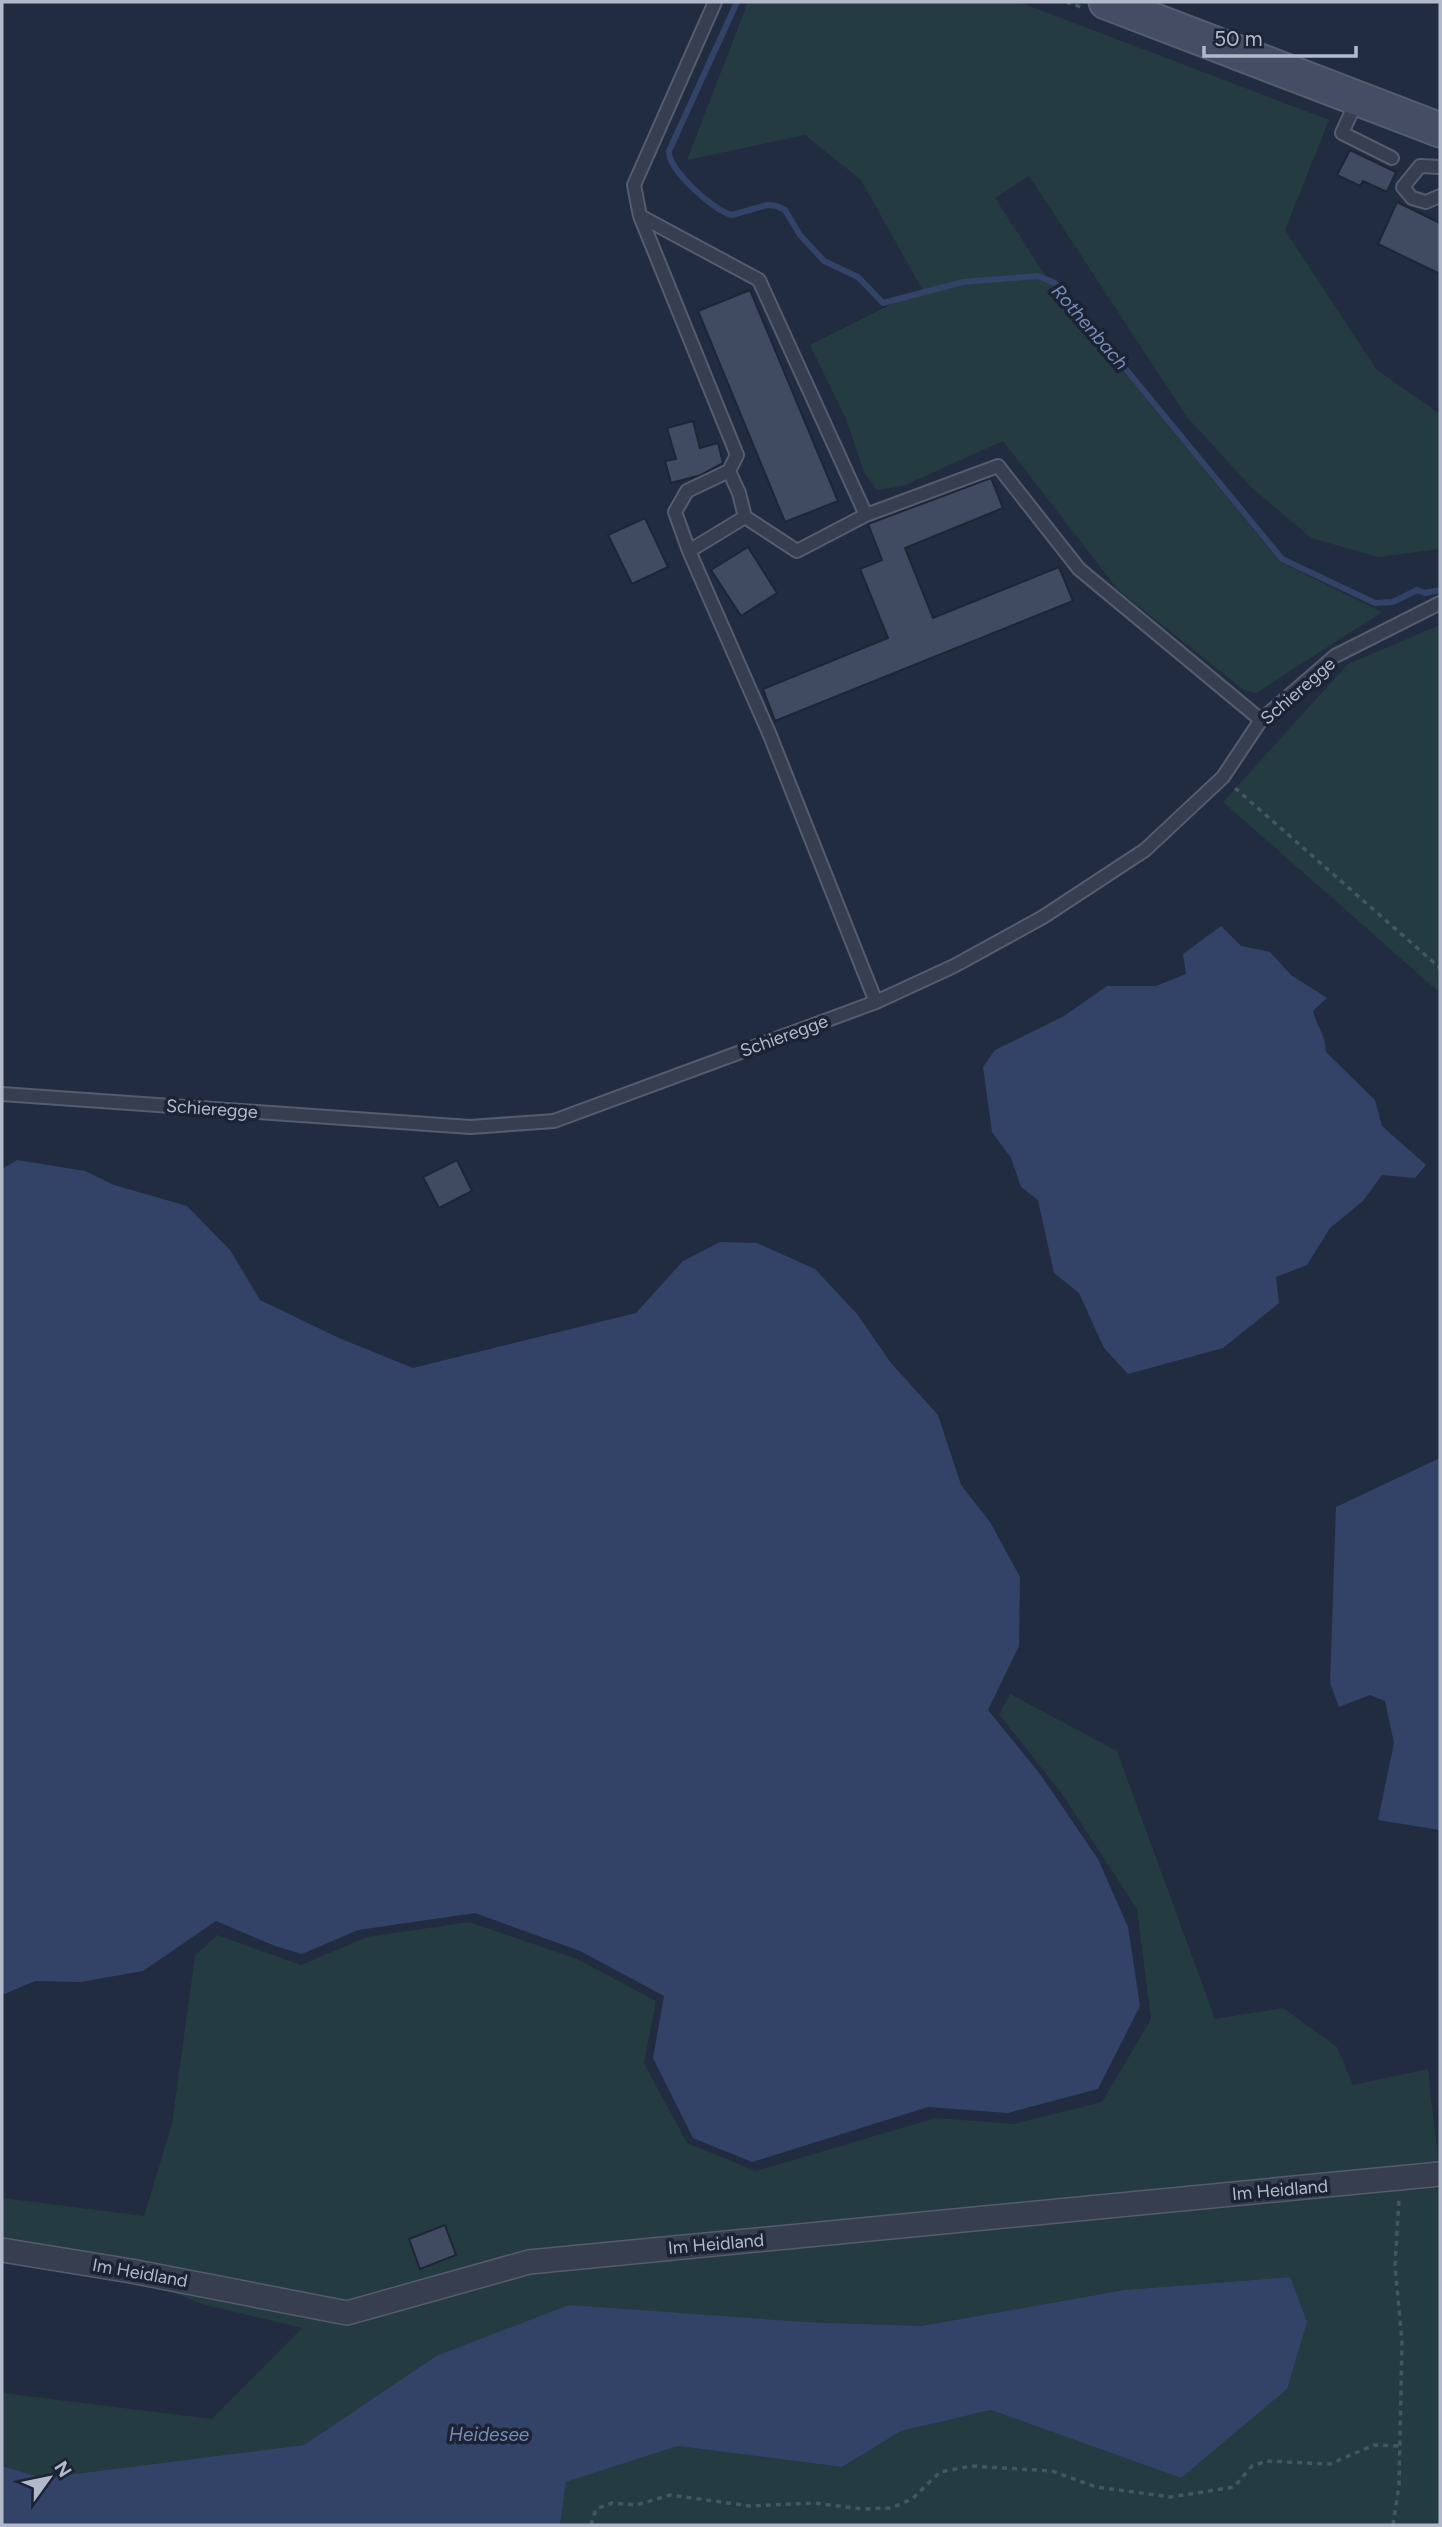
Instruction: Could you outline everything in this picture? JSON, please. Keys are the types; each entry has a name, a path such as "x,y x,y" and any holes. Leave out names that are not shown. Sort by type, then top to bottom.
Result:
{"street":[{"path":"1106,2 1440,130"},
{"name":"Im Heidland","path":"2,2250 131,2271 347,2313 529,2262 1440,2174"}],"lane":[{"path":"715,2 634,185 640,216 737,455 729,471 687,491 676,512 688,551 769,733 876,1002"},
{"path":"1358,97 1342,133 1392,158"},
{"path":"1440,167 1420,166 1403,187 1412,198 1426,202 1440,196"},
{"path":"640,216 759,281 866,515"},
{"path":"729,471 739,492 745,517 797,551 866,515 998,466 1079,569 1261,720"},
{"path":"688,551 745,517"},
{"name":"Schieregge","path":"2,1094 470,1127 554,1121 876,1002 954,966 1043,917 1145,850 1223,777 1261,720 1335,656 1440,603"}],"path":[{"path":"1223,777 1440,968"},
{"path":"1393,2525 1399,2486 1402,2341 1395,2266 1399,2178"},
{"path":"592,2525 596,2509 612,2502 636,2505 670,2495 750,2506 814,2503 862,2509 891,2508 912,2499 940,2472 972,2466 1052,2471 1097,2487 1171,2497 1234,2487 1252,2466 1268,2461 1330,2464 1374,2445 1400,2446"}],"green space":[{"path":"748,2 1019,2 1329,120 1285,230 1376,369 1440,414 1440,549 1378,557 1311,538 1251,487 1187,417 1029,176 995,198 1047,278 1280,562 1382,612 1256,693 1244,690 1118,590 1003,441 903,486 877,490 864,472 846,419 810,345 922,289 861,180 805,135 687,160"},
{"path":"1440,625 1440,993 1223,802 1348,664"},
{"path":"1010,1694 1117,1751 1215,2019 1283,2008 1337,2047 1353,2085 1428,2069 1438,2159 1436,2190 1440,2190 1440,2525 560,2525 566,2482 678,2446 842,2467 901,2431 991,2410 1181,2478 1290,2277 1124,2290 921,2326 805,2322 436,2356 304,2445 43,2478 2,2466 2,2393 212,2419 302,2328 202,2304 127,2274 2,2261 2,2198 144,2216 172,2124 195,1956 217,1935 301,1965 367,1937 469,1922 577,1959 656,2001 644,2063 687,2143 756,2171 936,2118 1013,2124 1102,2102 1151,2019 1137,1909 1062,1794 999,1714"}],"water":[{"path":"1221,926 1241,946 1270,952 1291,975 1327,998 1313,1011 1325,1041 1326,1052 1375,1100 1382,1126 1426,1165 1415,1178 1382,1175 1363,1201 1330,1228 1307,1265 1276,1277 1279,1303 1223,1348 1128,1374 1104,1348 1079,1293 1054,1273 1038,1200 1021,1187 1011,1158 992,1132 983,1067 995,1050 1064,1016 1107,986 1156,986 1186,974 1183,954"},
{"path":"17,1160 85,1171 114,1185 187,1206 230,1250 260,1300 339,1338 413,1368 636,1313 683,1261 720,1242 757,1243 815,1269 857,1314 891,1363 938,1415 961,1485 990,1522 1020,1577 1019,1646 988,1710 1040,1774 1098,1859 1128,1927 1140,2006 1098,2089 1008,2113 928,2107 752,2162 693,2138 653,2058 664,1996 580,1951 475,1913 358,1930 302,1954 275,1946 216,1921 143,1971 81,1982 35,1981 2,1995 2,1169"},
{"path":"1440,1458 1440,1830 1378,1820 1394,1743 1385,1701 1370,1695 1339,1707 1330,1683 1336,1507"},
{"name":"Heidesee","path":"1290,2277 1307,2322 1287,2389 1181,2478 991,2410 901,2431 842,2467 678,2446 566,2482 560,2525 2,2525 2,2466 43,2478 304,2445 436,2356 569,2305 805,2322 921,2326 1124,2290"}],"building":[{"path":"1350,150 1396,172 1387,192 1363,181 1360,186 1337,175"},
{"path":"1397,202 1440,223 1440,274 1378,244"},
{"path":"750,290 838,501 785,522 698,311"},
{"path":"693,421 700,448 718,443 723,463 701,475 671,483 665,461 676,459 667,428"},
{"path":"991,478 1003,508 905,548 933,618 1059,567 1073,601 775,721 763,689 888,638 860,569 882,560 868,524"},
{"path":"645,518 668,567 632,584 608,535"},
{"path":"748,547 777,593 741,616 711,570"},
{"path":"457,1160 472,1191 439,1208 423,1177"},
{"path":"445,2225 456,2255 420,2269 409,2239"}],"waterway":[{"name":"Rothenbach","path":"737,2 669,151 676,168 693,189 714,206 732,215 767,205 785,210 800,235 824,261 858,277 883,303 963,282 1038,276 1055,283 1282,559 1375,603 1393,602 1417,590 1425,593 1440,590"}]}
